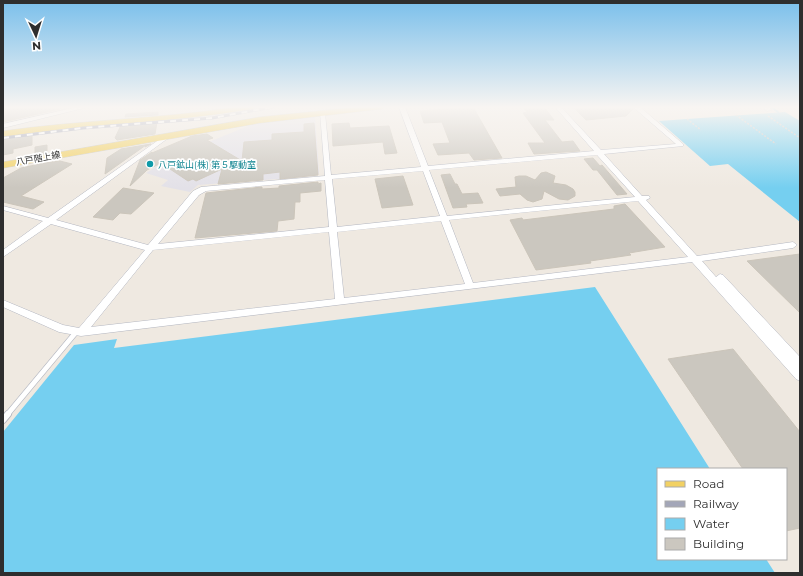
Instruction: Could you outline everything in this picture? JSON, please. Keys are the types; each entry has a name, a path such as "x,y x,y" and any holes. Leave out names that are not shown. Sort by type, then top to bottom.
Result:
{"main road":[{"name":"八戸階上線","path":"3,165 176,134"}],"street":[{"path":"324,134 340,302"},
{"path":"412,134 470,286"},
{"path":"584,134 800,364"},
{"path":"586,134 601,152"},
{"path":"79,332 196,193 204,189 681,145 668,134"},
{"path":"3,254 169,135"},
{"path":"3,208 149,248 643,198"},
{"path":"3,303 62,329 79,332 340,302 793,245"},
{"path":"699,258 800,376"}],"lane":[{"path":"3,420 79,332"}],"path":[{"path":"762,134 776,144"}],"shaded area":[{"path":"229,134 316,134 319,173 316,176 198,185 190,192 161,186 168,180 146,173 172,157"}],"water":[{"path":"674,134 800,134 800,222 728,164 710,166"},
{"path":"595,287 709,468 657,468 657,560 767,560 775,573 3,573 3,432 74,345 117,339 114,348"}],"building":[{"path":"32,134 32,145 13,149 13,153 3,155 3,138"},
{"path":"117,134 155,134 117,140 115,138"},
{"path":"207,134 213,138 207,140 242,161 244,142 272,140 272,134 315,134 318,175 280,179 280,172 263,174 263,180 218,184 222,169 196,181 193,179 188,181 161,163 147,170 130,186 140,160 152,152 192,136"},
{"path":"332,134 391,134 397,153 385,154 383,142 333,146"},
{"path":"447,134 488,134 502,158 474,160 469,153 438,155 433,144 450,143"},
{"path":"538,134 556,134 562,142 573,141 580,151 534,154 528,143 545,143"},
{"path":"151,144 145,147 146,145 105,174 107,158 121,149"},
{"path":"47,145 47,153 35,155 35,147"},
{"path":"593,158 600,166 602,165 627,194 617,195 597,170 593,170 584,159"},
{"path":"60,161 72,164 21,196 44,202 33,209 3,202 3,178 21,168 35,164"},
{"path":"546,172 555,176 553,183 566,185 573,189 575,196 568,200 559,199 544,191 542,199 533,202 527,200 520,194 500,196 496,189 516,187 515,177 526,176 535,180 541,173"},
{"path":"450,174 462,194 478,193 483,203 466,204 467,207 453,208 441,175"},
{"path":"403,176 413,205 382,208 375,179"},
{"path":"318,182 318,184 321,183 321,191 300,193 300,202 295,202 294,219 278,221 277,231 195,238 206,193 262,187 262,189 279,188 279,186"},
{"path":"123,188 154,193 131,214 120,213 113,220 93,217"},
{"path":"625,204 665,247 629,253 631,255 590,261 591,263 536,270 510,220 522,218 523,220 614,209 614,206"},
{"path":"800,254 800,313 747,261"},
{"path":"733,349 800,432 800,528 787,531 787,468 742,468 668,359"}],"railway":[{"path":"3,138 36,134"}],"place":[{"name":"八戸鉱山(株) 第５駆動室","path":"150,164"}]}
